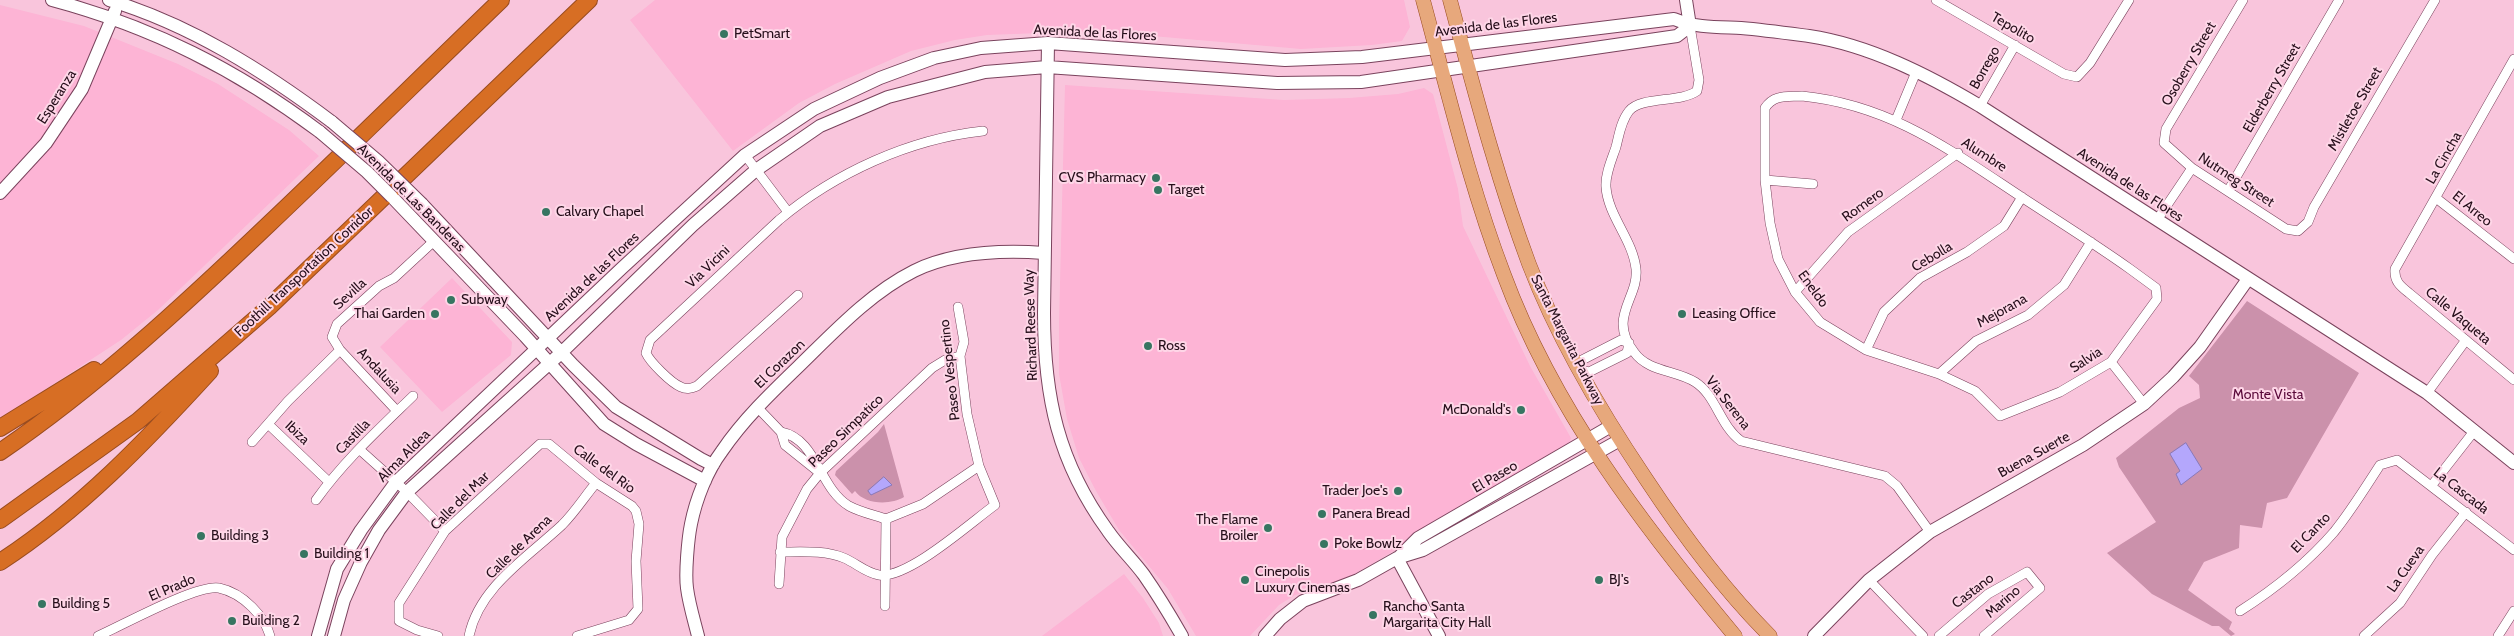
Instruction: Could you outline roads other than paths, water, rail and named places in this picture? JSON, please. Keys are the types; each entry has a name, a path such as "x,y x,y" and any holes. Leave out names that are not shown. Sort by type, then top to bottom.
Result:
{"highway":[{"path":"0,452 44,422 124,358 244,248 501,0"},
{"name":"Foothill Transportation Corridor","path":"0,520 138,421 269,307 589,0"},
{"path":"0,562 61,518 138,449 269,307"},
{"path":"0,428 93,371 124,358"}],"main road":[{"name":"Avenida de Las Banderas","path":"52,0 112,18 191,50 279,102 320,132 367,172 410,215 537,349 604,424 636,444 705,481"},
{"name":"Santa Margarita Parkway","path":"1423,0 1471,179 1504,276 1531,338 1589,440 1636,514 1735,636"},
{"name":"Santa Margarita Parkway","path":"1450,0 1501,184 1530,265 1554,322 1611,426 1683,535 1770,636"},
{"path":"549,364 693,225 756,170 820,126 888,97 985,72 1047,66 1277,83 1361,82 1677,36 1690,26 1686,0"},
{"name":"Avenida de Las Banderas","path":"116,1 197,36 229,53 287,88 332,122 378,161 422,204 562,353 616,407 701,460 713,465"},
{"name":"Esperanza","path":"0,193 46,143 82,89 112,18 116,1"},
{"name":"Avenida de las Flores","path":"537,349 745,155 814,109 880,78 934,58 981,48 1048,43 1285,60 1362,57 1674,19 1690,26 1767,30 1812,37 1870,52 1916,72 1980,106 2427,393 2514,463"},
{"name":"Richard Reese Way","path":"1048,43 1044,253 1044,350 1048,394 1057,432 1097,516 1143,574 1182,636"},
{"path":"430,237 438,222"},
{"name":"El Corazon","path":"698,636 686,586 691,524 705,481 713,465 722,450 757,407 831,335 886,288 915,271 944,261 972,256 1009,251 1044,253"},
{"name":"Buena Suerte","path":"1814,636 1869,580 1930,532 2083,444 2144,404 2173,377 2200,346 2248,279"},
{"name":"Alma Aldea","path":"318,636 337,570 361,530 396,482 537,349"},
{"name":"Alma Aldea","path":"334,636 344,600 361,562 379,530 408,492 549,364"},
{"name":"El Paseo","path":"1398,558 1418,538 1611,426"},
{"name":"El Paseo","path":"1265,636 1280,618 1303,601 1358,580 1398,558 1423,550 1620,440"},
{"path":"1398,558 1439,636"}],"street":[{"name":"Tepolito","path":"1936,0 2064,74 2078,77 2090,63 2127,1"},
{"name":"Osoberry Street","path":"2164,143 2166,129 2243,0"},
{"name":"Elderberry Street","path":"2228,191 2339,0"},
{"name":"Mistletoe Street","path":"2298,231 2308,222 2319,198 2435,0"},
{"name":"Via Serena","path":"1690,26 1699,80 1697,91 1690,96 1640,105 1630,110 1623,123 1606,180 1608,199 1636,268 1635,281 1624,313 1624,332 1629,343 1642,360 1656,368 1687,378 1699,385 1726,427 1741,441 1885,476 1896,486 1930,532"},
{"name":"Borrego","path":"1980,106 2014,45"},
{"name":"La Cincha","path":"2395,268 2514,59"},
{"path":"1896,120 1916,72"},
{"name":"Alumbre","path":"1770,101 1777,97 1802,96 1832,99 1896,120 1958,154 2091,242 2156,288 2158,294"},
{"name":"Eneldo","path":"1770,101 1765,108 1765,180 1778,259 1795,292 1820,322 1866,350 1939,374 1975,391 2000,416"},
{"name":"Via Vicini","path":"798,295 697,386 690,388 681,387 650,361 646,353 650,340 788,212 832,183 877,159 936,140 983,131"},
{"name":"Nutmeg Street","path":"2164,143 2192,168 2286,229 2298,231"},
{"name":"Romero","path":"1795,292 1848,232 1958,154"},
{"path":"745,155 788,212"},
{"path":"2157,220 2192,168"},
{"path":"1765,180 1813,184"},
{"name":"Cebolla","path":"1866,350 1884,312 1920,278 1968,252 2004,226 2022,197"},
{"name":"El Arreo","path":"2436,198 2512,257"},
{"name":"Sevilla","path":"340,350 332,337 337,324 378,286 394,278 430,237"},
{"name":"Mejorana","path":"1939,374 1976,341 2028,315 2064,285 2091,242"},
{"path":"2512,257 2514,246"},
{"name":"Calle Vaqueta","path":"2395,268 2395,277 2399,285 2514,380"},
{"name":"Salvia","path":"2000,416 2060,392 2111,362 2152,307 2158,294"},
{"name":"Paseo Vespertino","path":"885,575 903,571 995,505 979,466 967,414 960,356 964,342 958,307"},
{"path":"1621,340 1629,343 1627,353 1589,372 1579,369 1582,360 1621,340"},
{"path":"2427,393 2466,340"},
{"path":"252,442 288,401 340,350"},
{"name":"Andalusia","path":"340,350 397,411"},
{"name":"Paseo Simpatico","path":"779,584 782,537 806,489 820,473 932,368 945,360 960,356"},
{"path":"2111,362 2144,404"},
{"name":"Castilla","path":"316,500 329,482 359,449 413,396"},
{"path":"757,407 780,432 785,445 820,473 836,494 849,506 886,518 912,510 923,504 979,466"},
{"name":"Ibiza","path":"268,424 329,482"},
{"path":"2432,485 2475,430"},
{"name":"Calle del Mar","path":"438,636 417,630 399,621 399,603 445,531 540,444 549,444"},
{"name":"Calle del Rio","path":"549,444 596,483 632,506 639,518 636,561 638,609 629,620 577,636"},
{"path":"359,449 408,492 445,531"},
{"name":"La Cascada","path":"2388,461 2397,460 2432,485 2514,550"},
{"name":"El Canto","path":"2240,611 2264,596 2319,548 2341,522 2380,465 2388,461"},
{"name":"Calle de Arena","path":"469,636 481,606 501,580 563,523 596,483"},
{"name":"La Cueva","path":"2364,636 2400,602 2432,555 2466,512"},
{"path":"885,606 886,518"},
{"path":"780,552 830,553 846,559 868,572 885,575"},
{"name":"Castano","path":"1939,636 1988,594 2027,572 2040,588"},
{"path":"1869,580 1923,636"},
{"name":"El Prado","path":"98,636 181,597 209,588 218,588 234,593 245,600 258,613 270,636"},
{"name":"Marino","path":"1984,636 2040,588"},
{"path":"2498,636 2514,611"}],"place":[{"name":"PetSmart","path":"724,34"},
{"name":"CVS Pharmacy","path":"1156,178"},
{"name":"Target","path":"1158,190"},
{"name":"Calvary Chapel","path":"546,212"},
{"name":"Subway","path":"451,300"},
{"name":"Thai Garden","path":"435,314"},
{"name":"Leasing Office","path":"1682,314"},
{"name":"Ross","path":"1148,346"},
{"name":"McDonald's","path":"1521,410"},
{"name":"Trader Joe's","path":"1398,491"},
{"name":"Panera Bread","path":"1322,514"},
{"name":"The Flame Broiler","path":"1268,528"},
{"name":"Building 3","path":"201,536"},
{"name":"Poke Bowlz","path":"1324,544"},
{"name":"Building 1","path":"304,554"},
{"name":"Cinepolis Luxury Cinemas","path":"1245,580"},
{"name":"BJ's","path":"1599,580"},
{"name":"Building 5","path":"42,604"},
{"name":"Rancho Santa Margarita City Hall","path":"1373,615"},
{"name":"Building 2","path":"232,621"}],"park label":[{"name":"Monte Vista","path":"2268,395"}]}
